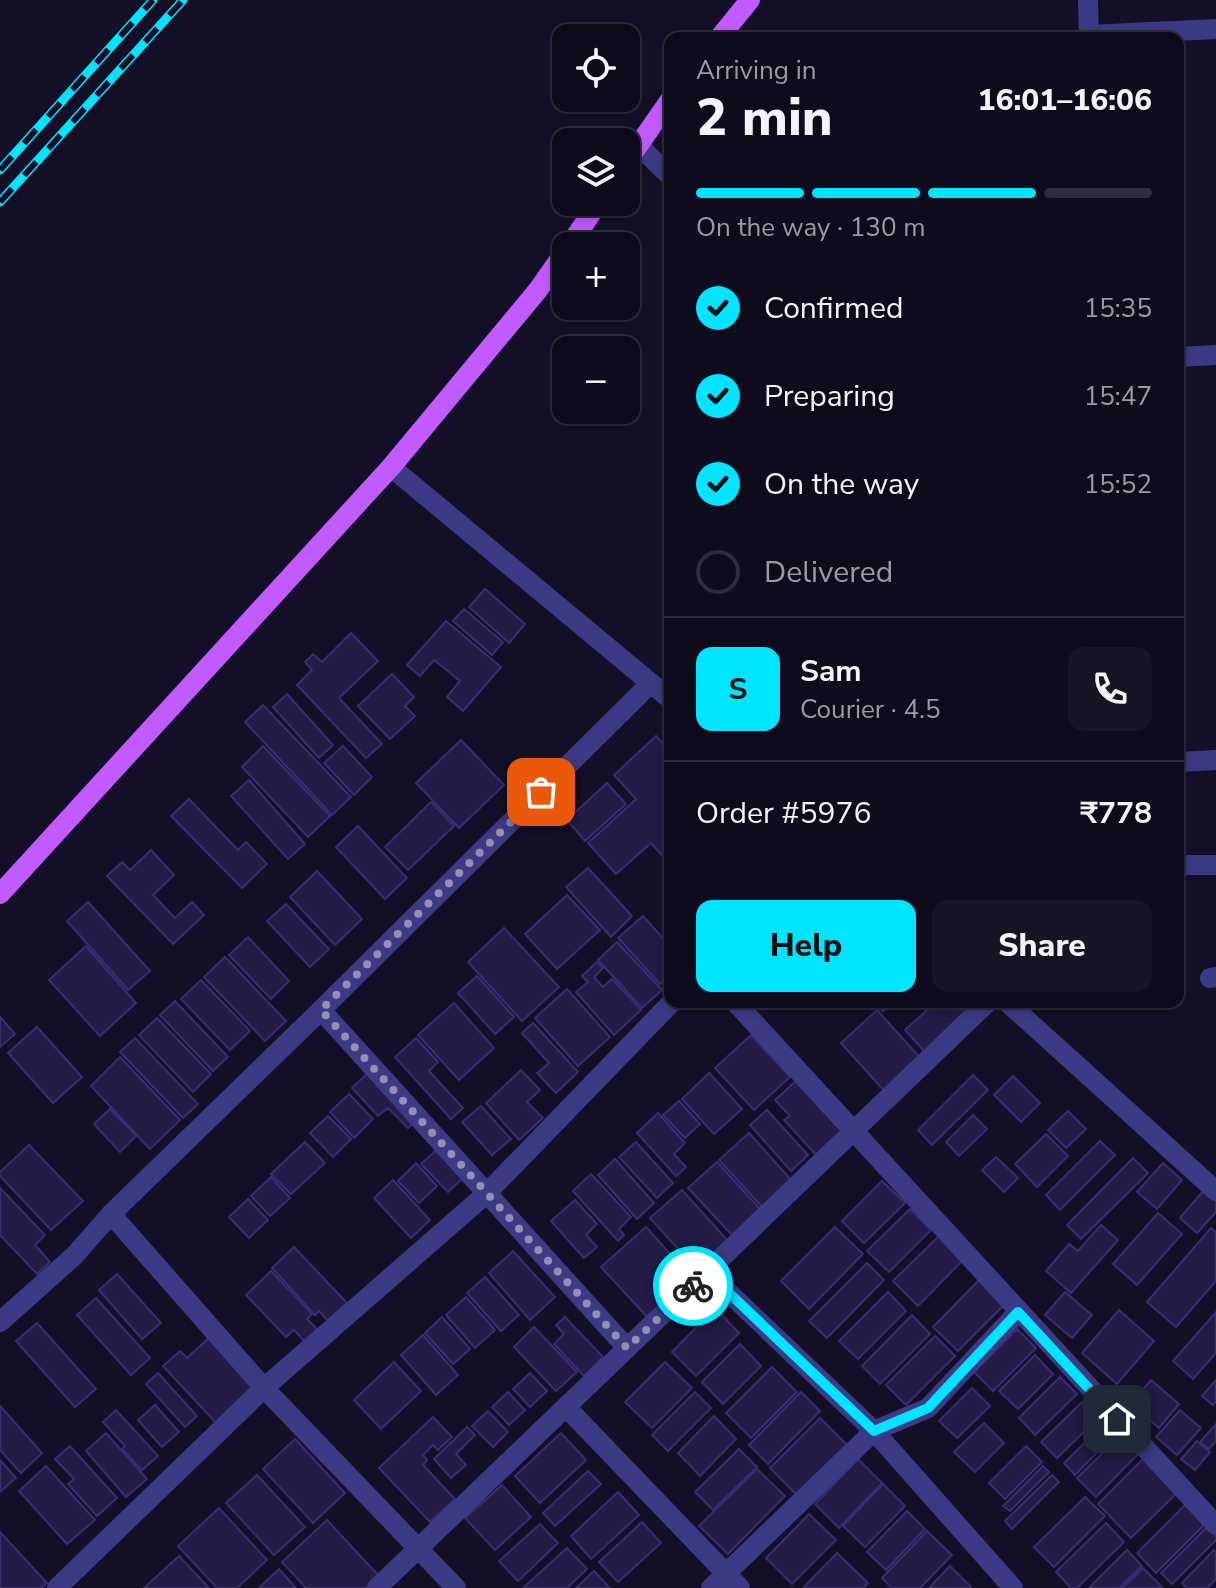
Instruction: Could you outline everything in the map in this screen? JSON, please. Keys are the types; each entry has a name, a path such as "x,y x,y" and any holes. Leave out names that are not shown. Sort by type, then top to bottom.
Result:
{"main road":[{"path":"724,32 750,0"},
{"path":"640,142 664,108"},
{"path":"0,894 391,467 552,270"}],"street":[{"path":"1088,0 1088,32"},
{"path":"1161,32 1216,29"},
{"path":"640,147 664,170"},
{"path":"1184,357 1216,355"},
{"path":"391,467 664,694"},
{"path":"0,1322 74,1256 111,1214 651,683"},
{"path":"1184,762 1216,760"},
{"path":"1184,865 1216,865"},
{"path":"57,1588 264,1388 486,1194 666,1008"},
{"path":"741,1008 1216,1525"},
{"path":"377,1588 982,1008"},
{"path":"1014,1008 1216,1191"},
{"path":"321,1010 627,1348"},
{"path":"111,1214 264,1388 456,1588"},
{"path":"707,1272 874,1431 1013,1588"},
{"path":"566,1407 726,1583 874,1431 928,1408 1018,1312"}],"building":[{"path":"485,589 525,624 509,643 469,607"},
{"path":"464,609 503,642 492,655 453,621"},
{"path":"446,621 501,667 463,711 447,697 460,681 434,660 420,676 407,665"},
{"path":"351,633 378,661 339,698 382,744 366,758 297,685 312,670 305,662 313,654 322,662"},
{"path":"392,674 414,697 405,706 415,716 390,739 358,706"},
{"path":"287,694 333,745 319,758 273,707"},
{"path":"263,705 351,797 332,815 245,722"},
{"path":"656,736 664,745 664,858 651,843 616,874 588,843 636,799 614,775"},
{"path":"461,740 504,785 459,828 416,783"},
{"path":"263,746 330,816 308,837 242,767"},
{"path":"343,746 372,777 354,795 324,763"},
{"path":"249,780 305,844 288,859 231,796"},
{"path":"607,783 626,804 585,841 567,820"},
{"path":"189,799 238,850 246,842 267,864 242,888 171,816"},
{"path":"431,802 454,826 408,870 385,847"},
{"path":"358,826 407,878 385,899 336,847"},
{"path":"151,850 174,875 153,895 175,918 192,902 204,915 173,944 107,876 122,862 130,870"},
{"path":"588,868 632,916 611,937 566,887"},
{"path":"317,871 362,919 335,945 290,897"},
{"path":"567,895 600,930 557,969 525,934"},
{"path":"88,902 150,971 128,990 67,921"},
{"path":"286,904 329,949 310,967 267,921"},
{"path":"643,916 664,939 664,980 660,984 618,938"},
{"path":"504,928 559,987 522,1021 468,962"},
{"path":"248,937 289,981 271,999 229,955"},
{"path":"617,942 662,990 642,1008 598,960"},
{"path":"86,946 136,1003 100,1036 49,980"},
{"path":"225,957 286,1021 265,1041 204,977"},
{"path":"597,962 603,968 594,977 603,987 612,979 641,1010 614,1035 576,992 588,982 582,976"},
{"path":"477,976 514,1017 495,1034 458,993"},
{"path":"201,980 250,1031 230,1050 181,999"},
{"path":"567,989 610,1037 578,1066 535,1018"},
{"path":"175,1001 228,1057 213,1071 160,1015"},
{"path":"454,1003 494,1048 459,1080 418,1035"},
{"path":"929,1008 973,1008 925,1052 905,1030"},
{"path":"877,1010 924,1062 888,1095 841,1043"},
{"path":"0,1017 15,1034 0,1047"},
{"path":"157,1018 211,1074 193,1092 139,1035"},
{"path":"533,1023 578,1072 556,1093 537,1073 549,1063 522,1033"},
{"path":"37,1027 82,1077 53,1103 8,1053"},
{"path":"751,1035 790,1077 754,1110 715,1068"},
{"path":"135,1038 198,1104 183,1118 120,1052"},
{"path":"416,1038 438,1062 429,1071 463,1108 451,1119 395,1057"},
{"path":"120,1057 180,1120 150,1149 91,1086"},
{"path":"375,1066 421,1115 408,1128 388,1108 378,1116 352,1088"},
{"path":"521,1070 540,1090 527,1102 543,1118 519,1140 486,1103"},
{"path":"709,1073 742,1109 714,1134 682,1099"},
{"path":"973,1075 988,1090 932,1145 918,1130"},
{"path":"1013,1076 1040,1103 1021,1122 994,1095"},
{"path":"797,1080 845,1134 819,1158 784,1120 790,1116 775,1100"},
{"path":"349,1094 373,1119 354,1138 330,1112"},
{"path":"679,1101 700,1124 685,1138 663,1115"},
{"path":"481,1106 511,1139 492,1155 462,1122"},
{"path":"110,1109 136,1136 120,1152 94,1124"},
{"path":"767,1110 808,1155 791,1171 750,1125"},
{"path":"1068,1111 1086,1129 1066,1148 1048,1130"},
{"path":"658,1113 685,1143 674,1154 686,1167 676,1176 637,1133"},
{"path":"973,1115 987,1129 959,1156 946,1142"},
{"path":"328,1116 351,1139 333,1157 310,1133"},
{"path":"749,1133 793,1182 764,1209 719,1160"},
{"path":"1046,1134 1068,1156 1037,1187 1015,1164"},
{"path":"1100,1141 1115,1155 1060,1210 1046,1195"},
{"path":"305,1142 325,1163 291,1194 271,1174"},
{"path":"636,1142 673,1183 657,1198 619,1157"},
{"path":"29,1145 83,1201 51,1230 0,1176 0,1172"},
{"path":"440,1147 466,1175 448,1192 421,1164"},
{"path":"996,1157 1018,1178 1004,1192 982,1170"},
{"path":"1133,1158 1148,1173 1081,1239 1067,1225"},
{"path":"615,1159 654,1203 637,1219 598,1175"},
{"path":"717,1162 761,1210 733,1236 688,1188"},
{"path":"416,1163 437,1186 419,1203 398,1181"},
{"path":"1163,1163 1182,1180 1157,1209 1137,1192"},
{"path":"591,1174 631,1217 619,1229 624,1235 618,1241 573,1191"},
{"path":"271,1177 290,1198 270,1216 251,1196"},
{"path":"393,1180 430,1220 411,1238 374,1198"},
{"path":"882,1181 905,1203 864,1243 842,1221"},
{"path":"0,1188 45,1235 35,1245 50,1262 37,1274 0,1235"},
{"path":"682,1190 729,1242 698,1271 650,1218"},
{"path":"1204,1190 1216,1201 1216,1212 1197,1233 1180,1218"},
{"path":"248,1199 268,1220 249,1238 229,1217"},
{"path":"575,1200 597,1224 586,1235 597,1247 584,1258 551,1221"},
{"path":"910,1209 931,1230 889,1272 867,1251"},
{"path":"1158,1213 1182,1234 1137,1285 1113,1264"},
{"path":"1101,1225 1118,1240 1071,1293 1046,1271 1069,1244 1078,1251"},
{"path":"646,1227 693,1279 649,1319 601,1267"},
{"path":"835,1227 863,1254 809,1309 781,1281"},
{"path":"1211,1228 1216,1232 1216,1281 1176,1327 1147,1302"},
{"path":"940,1235 964,1259 918,1306 893,1281"},
{"path":"294,1247 347,1303 328,1321 319,1311 315,1315 272,1268"},
{"path":"513,1251 555,1297 530,1320 489,1273"},
{"path":"867,1263 884,1280 827,1338 809,1321"},
{"path":"271,1271 312,1314 307,1319 318,1330 305,1342 294,1330 286,1337 246,1295"},
{"path":"117,1274 161,1323 142,1339 99,1290"},
{"path":"485,1277 519,1315 501,1331 467,1293"},
{"path":"981,1278 1006,1303 958,1351 933,1327"},
{"path":"888,1292 906,1311 858,1359 839,1341"},
{"path":"1065,1292 1092,1315 1072,1338 1045,1315"},
{"path":"466,1297 495,1330 475,1348 446,1315"},
{"path":"96,1298 150,1358 131,1375 77,1315"},
{"path":"715,1308 739,1333 696,1376 672,1352"},
{"path":"1119,1310 1154,1341 1117,1384 1082,1353"},
{"path":"1216,1312 1216,1353 1193,1379 1173,1361"},
{"path":"912,1315 930,1334 880,1384 862,1366"},
{"path":"442,1317 470,1349 453,1364 425,1333"},
{"path":"565,1317 603,1357 584,1376 554,1344 564,1334 556,1325"},
{"path":"37,1323 96,1389 75,1407 16,1341"},
{"path":"534,1327 577,1372 556,1391 514,1347"},
{"path":"1017,1329 1036,1348 993,1391 974,1372"},
{"path":"423,1335 458,1375 436,1395 401,1355"},
{"path":"935,1336 955,1356 906,1405 886,1385"},
{"path":"209,1338 255,1389 217,1424 163,1366 180,1351 187,1358"},
{"path":"740,1344 761,1366 723,1404 702,1382"},
{"path":"1035,1355 1053,1374 1018,1409 999,1391"},
{"path":"394,1362 421,1391 381,1429 354,1400"},
{"path":"665,1362 692,1388 652,1428 625,1402"},
{"path":"772,1367 797,1392 751,1438 726,1413"},
{"path":"158,1373 197,1416 185,1427 146,1384"},
{"path":"530,1373 547,1391 530,1407 513,1389"},
{"path":"1060,1377 1077,1394 1035,1435 1019,1418"},
{"path":"1151,1380 1179,1404 1159,1428 1131,1403"},
{"path":"1216,1380 1216,1401 1213,1405 1202,1396"},
{"path":"972,1388 990,1406 957,1438 939,1421"},
{"path":"508,1392 525,1410 509,1425 492,1407"},
{"path":"695,1392 711,1408 668,1451 652,1435"},
{"path":"801,1392 820,1411 768,1464 749,1445"},
{"path":"1082,1402 1098,1418 1057,1458 1041,1442"},
{"path":"155,1405 179,1432 162,1447 138,1420"},
{"path":"0,1406 42,1453 21,1473 0,1450"},
{"path":"116,1410 158,1456 142,1470 103,1422"},
{"path":"1180,1410 1201,1428 1177,1455 1156,1437"},
{"path":"488,1411 508,1432 493,1447 472,1426"},
{"path":"714,1416 736,1439 700,1476 678,1453"},
{"path":"433,1417 452,1437 438,1450 433,1445 423,1455 427,1460 423,1465 455,1499 430,1522 379,1468"},
{"path":"820,1418 847,1445 797,1495 770,1468"},
{"path":"1107,1421 1117,1432 1075,1475 1064,1463"},
{"path":"984,1423 1004,1443 975,1472 954,1452"},
{"path":"1216,1424 1216,1441 1209,1449 1200,1442"},
{"path":"467,1427 475,1435 456,1454 466,1465 451,1478 434,1459"},
{"path":"106,1433 147,1479 126,1497 86,1451"},
{"path":"561,1433 586,1460 540,1503 515,1476"},
{"path":"1123,1433 1141,1451 1096,1497 1077,1478"},
{"path":"295,1439 345,1493 313,1523 263,1469"},
{"path":"1197,1441 1210,1452 1195,1470 1181,1459"},
{"path":"70,1446 117,1498 97,1516 68,1484 74,1479 55,1459"},
{"path":"1026,1446 1042,1462 1005,1499 989,1483"},
{"path":"739,1449 757,1467 713,1510 695,1492"},
{"path":"1148,1454 1182,1488 1131,1538 1098,1504"},
{"path":"858,1459 882,1483 839,1528 815,1504"},
{"path":"0,1460 16,1478 0,1492"},
{"path":"46,1466 95,1520 67,1544 19,1491"},
{"path":"1043,1466 1049,1472 1010,1511 1003,1506"},
{"path":"757,1469 785,1496 728,1554 699,1526"},
{"path":"588,1471 601,1484 555,1526 543,1513"},
{"path":"257,1475 305,1527 274,1555 226,1503"},
{"path":"1052,1475 1059,1482 1012,1529 1005,1521"},
{"path":"883,1484 905,1506 865,1547 843,1526"},
{"path":"502,1485 531,1517 495,1550 465,1518"},
{"path":"618,1492 639,1515 591,1559 571,1536"},
{"path":"1085,1497 1105,1516 1054,1567 1034,1547"},
{"path":"1185,1505 1205,1524 1156,1573 1137,1553"},
{"path":"219,1508 267,1560 237,1588 217,1588 178,1546"},
{"path":"907,1511 925,1529 886,1570 867,1552"},
{"path":"809,1514 836,1540 792,1584 766,1558"},
{"path":"327,1520 379,1576 366,1588 306,1588 282,1562"},
{"path":"642,1522 661,1543 618,1582 599,1562"},
{"path":"1106,1523 1124,1542 1077,1588 1071,1588 1056,1572"},
{"path":"540,1524 558,1543 518,1581 499,1561"},
{"path":"1207,1527 1216,1540 1172,1584 1161,1573"},
{"path":"927,1531 952,1555 920,1588 892,1588 882,1578"},
{"path":"0,1532 47,1583 41,1588 0,1588"},
{"path":"567,1548 587,1569 567,1588 523,1588"},
{"path":"1127,1550 1142,1566 1119,1588 1089,1588"},
{"path":"1214,1550 1216,1579 1207,1588 1187,1588 1182,1583"},
{"path":"837,1553 868,1583 863,1588 803,1588"},
{"path":"179,1556 209,1588 144,1588"},
{"path":"950,1566 972,1588 929,1588"},
{"path":"1143,1568 1163,1588 1122,1588"},
{"path":"279,1569 296,1588 259,1588"},
{"path":"594,1571 610,1588 576,1588"}],"railway":[{"path":"0,170 153,0"},
{"path":"0,202 183,0"}],"way so far":[{"path":"541,792 321,1010 627,1348 693,1286"}],"route":[{"path":"693,1286 707,1272 874,1431 928,1408 1018,1312 1117,1419"}]}
